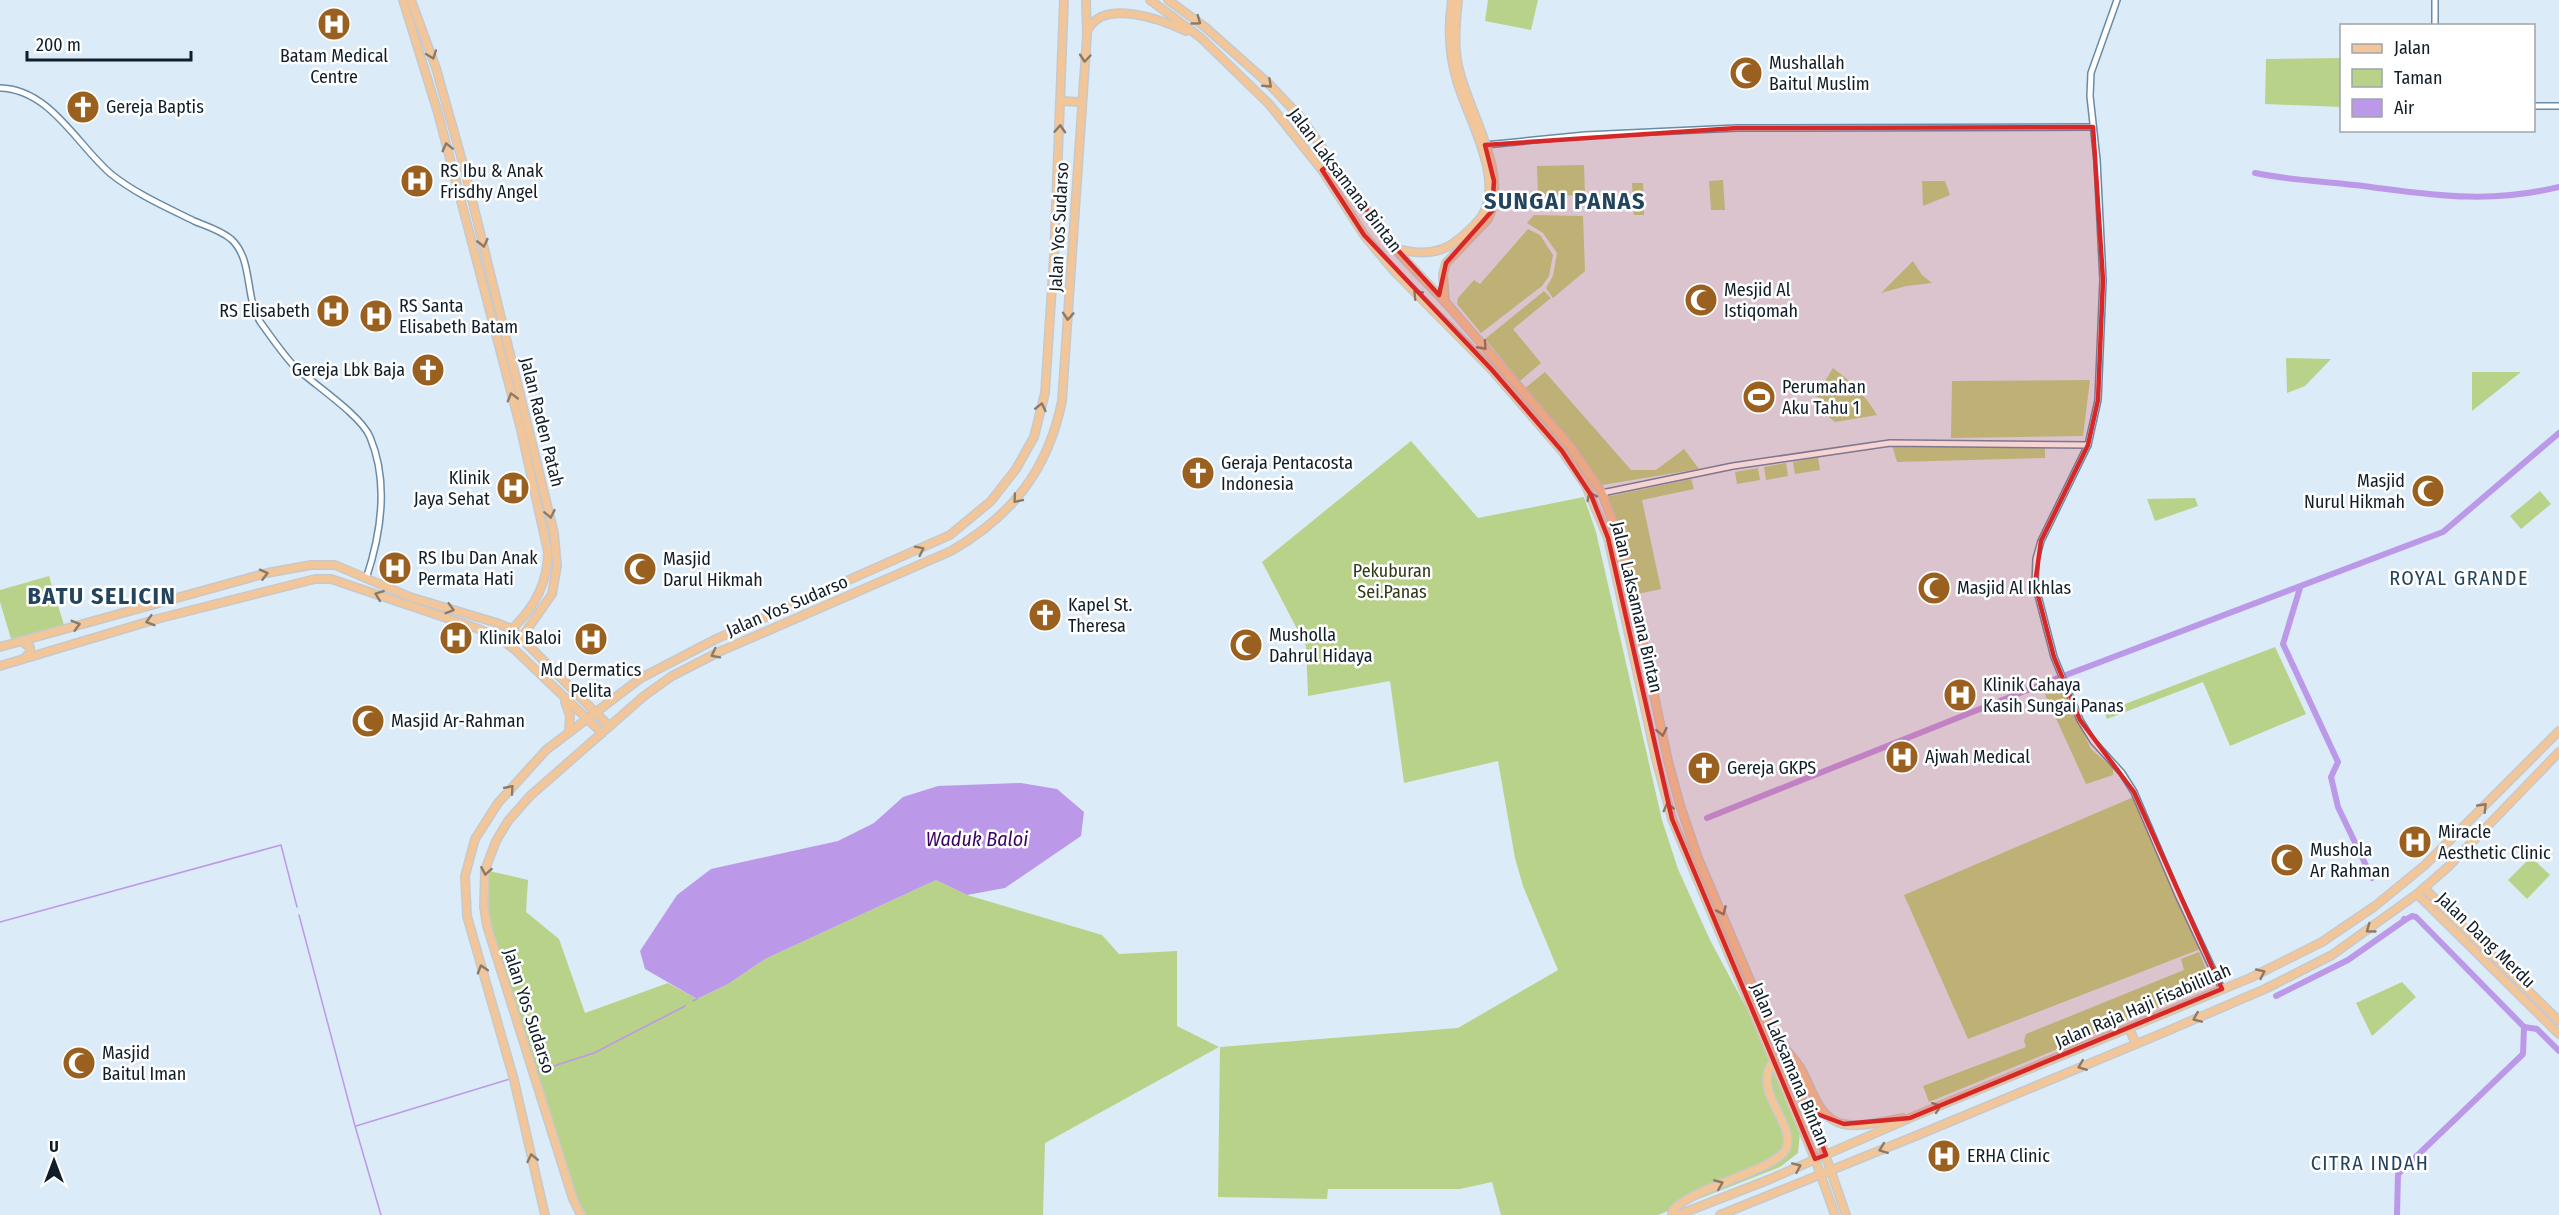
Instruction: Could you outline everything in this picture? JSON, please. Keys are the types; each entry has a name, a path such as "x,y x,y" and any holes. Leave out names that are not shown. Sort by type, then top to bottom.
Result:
{"main road":[{"name":"Jalan Raden Patah","path":"403,0 438,111 521,430 544,532 548,563 544,581 535,602 512,629"},
{"name":"Jalan Raden Patah","path":"411,0 436,68 465,171 554,533 557,566 552,594 522,637"},
{"name":"Jalan Yos Sudarso","path":"545,1215 514,1080 468,916 465,876 475,839 488,816 533,764 569,731 641,678 666,664 950,535 980,512 1003,487 1034,437 1046,378 1062,101 1064,10 1062,0"},
{"name":"Jalan Yos Sudarso","path":"581,1215 573,1199 487,926 483,891 485,870 490,855 508,821 530,796 644,696 672,676 721,651 951,551 974,538 999,518 1023,493 1043,460 1053,435 1062,400 1066,370 1087,35 1086,0"},
{"name":"Jalan Laksamana Bintan","path":"1150,0 1200,37 1269,104 1322,170 1364,236 1394,271 1492,370 1562,451 1591,495 1608,538 1656,759 1672,819 1688,862 1815,1159 1834,1215"},
{"name":"Jalan Laksamana Bintan","path":"1168,0 1224,45 1288,104 1334,160 1394,247 1570,446 1602,493 1624,553 1670,770 1698,858 1826,1155 1846,1215"},
{"name":"Jalan Laksamana Bintan","path":"1394,247 1419,252 1448,248 1482,216 1488,200 1489,178 1486,162 1457,82 1453,64 1449,29 1452,0"},
{"path":"1445,302 1443,274 1446,263 1481,227 1492,211 1494,181 1485,145 1458,65 1456,40 1458,0"},
{"path":"1123,4 1200,37"},
{"path":"1087,35 1093,18 1107,6"},
{"path":"1217,52 1224,45"},
{"path":"1062,101 1081,102"},
{"path":"1322,170 1334,160"},
{"path":"453,174 465,171"},
{"path":"521,430 530,428"},
{"path":"891,562 896,575"},
{"path":"0,647 219,585 292,568 331,564 410,597 512,629 609,726"},
{"path":"0,666 168,616 315,579 331,579 490,633 514,649 602,733"},
{"path":"45,634 39,639 39,644 45,650 50,650"},
{"path":"19,641 27,642 30,646 29,655 24,658"},
{"path":"561,696 569,711 569,731"},
{"name":"Jalan Raja Haji Fisabilillah","path":"1678,1215 2222,990 2322,942 2375,906 2457,835 2559,731"},
{"name":"Jalan Raja Haji Fisabilillah","path":"1720,1215 2136,1044 2265,989 2332,955 2424,888 2508,808 2559,752"},
{"path":"1688,862 1698,858"},
{"name":"Jalan Dang Merdu","path":"2424,888 2441,912 2559,1034"},
{"name":"Jalan Dang Merdu","path":"2417,894 2441,912 2559,1021"},
{"path":"2129,1028 2136,1044"},
{"path":"1773,1034 1800,1067 1821,1108 1834,1121 1855,1124 1910,1118"},
{"path":"1672,1215 1673,1210 1681,1203 1779,1157 1785,1150 1788,1142 1786,1134 1765,1079 1767,1069 1773,1062"},
{"path":"573,1199 575,1215"}],"street":[{"path":"2117,0 2092,68 2090,96 2099,180 2103,291 2101,375 2095,421 2088,445 2041,541 2036,559 2037,594 2059,671 2080,720 2093,741 2122,773 2134,792 2222,990"},
{"path":"2435,0 2435,24"},
{"path":"0,88 13,88 40,102 58,117 90,155 126,185 219,232 236,245 243,258 251,303 259,320 293,365 360,422 370,437 378,468 381,510 377,541 366,579"},
{"path":"2535,106 2559,106"},
{"path":"1485,145 1585,135 1737,128 2093,126"},
{"path":"1602,493 1733,466 1890,443 2088,445"}],"highlighted area":[{"path":"2093,127 2103,280 2098,400 2088,445 2041,541 2035,584 2054,657 2080,720 2134,792 2222,989 1910,1118 1844,1124 1809,1111 1826,1155 1815,1159 1672,819 1608,538 1591,495 1562,451 1492,370 1364,235 1322,170 1334,161 1384,235 1439,295 1446,263 1492,211 1494,181 1485,145 1737,128"}],"green space":[{"path":"1488,0 1538,0 1531,30 1485,21"},
{"path":"2340,58 2340,107 2265,104 2266,59"},
{"path":"1584,165 1585,195 1538,196 1537,166"},
{"path":"1723,180 1725,210 1711,210 1709,181"},
{"path":"1922,181 1945,181 1950,195 1923,206"},
{"path":"1632,183 1643,183 1644,215 1634,215"},
{"path":"1534,215 1583,216 1585,271 1553,298 1546,288 1553,276 1557,253 1543,233 1527,223"},
{"path":"1528,229 1540,235 1553,255 1549,276 1542,286 1481,333 1457,304 1458,298 1474,280 1480,284"},
{"path":"1913,261 1922,275 1932,283 1906,286 1881,293"},
{"path":"1544,291 1551,298 1513,329 1541,363 1520,381 1485,339"},
{"path":"2286,358 2331,359 2305,386 2287,393"},
{"path":"1833,368 1858,389 1877,415 1835,422 1823,412 1825,402 1816,396"},
{"path":"1545,372 1631,470 1656,470 1684,449 1699,469 1602,485 1524,389"},
{"path":"2472,372 2521,372 2472,411"},
{"path":"2090,380 2083,436 1951,438 1952,381"},
{"name":"Pekuburan Sei.Panas","path":"1411,441 1478,518 1584,497 1596,532 1662,820 1678,869 1710,940 1756,1026 1801,1122 1798,1153 1780,1167 1658,1215 1501,1215 1492,1182 1460,1189 1328,1189 1327,1199 1218,1197 1220,1047 1458,1028 1558,970 1523,886 1515,858 1498,761 1404,783 1390,681 1308,696 1306,646 1262,562"},
{"path":"2045,444 2045,458 1897,462 1892,445"},
{"path":"1818,457 1820,470 1795,474 1793,462"},
{"path":"1786,463 1788,476 1766,480 1764,467"},
{"path":"1758,468 1760,480 1737,484 1735,472"},
{"path":"1691,479 1694,489 1642,500 1661,589 1628,596 1606,497"},
{"path":"2540,491 2551,504 2521,529 2510,516"},
{"path":"2195,498 2198,506 2155,521 2147,499"},
{"path":"49,576 64,625 11,639 0,602 0,590"},
{"path":"2275,647 2306,714 2230,746 2203,682 2107,719 2104,712"},
{"path":"2060,682 2091,749 2113,768 2113,775 2086,784 2043,690"},
{"path":"2136,796 2203,948 1968,1039 1904,895"},
{"path":"2299,847 2304,855 2284,872 2276,857"},
{"path":"2531,857 2550,875 2527,899 2508,880"},
{"path":"485,870 528,880 526,912 559,939 585,1013 668,983 697,999 728,984 765,959 936,880 967,895 1102,935 1119,954 1177,951 1177,1026 1219,1047 1045,1143 1043,1215 577,1215 487,925"},
{"path":"2199,952 2213,985 1929,1102 1923,1086 2026,1047 2024,1041 2026,1034 2184,970 2181,959"},
{"path":"2402,982 2416,997 2372,1036 2356,1003"}],"water":[{"name":"Waduk Baloi","path":"1021,783 1057,789 1084,812 1081,836 1005,888 967,895 936,880 765,959 728,984 697,999 645,969 640,951 677,895 711,869 838,841 874,823 903,797 938,786"}],"waterway":[{"path":"2255,173 2457,196 2506,196 2559,187"},
{"path":"1707,818 2045,683 2443,532 2559,433"},
{"path":"2300,588 2283,644 2338,762 2331,777 2338,807 2372,878"},
{"path":"0,922 281,845 297,907"},
{"path":"299,915 381,1215"},
{"path":"2405,920 2412,916 2416,917 2524,1027 2537,1029 2559,1051"},
{"path":"2276,996 2348,960 2404,919"},
{"path":"693,1001 697,999"},
{"path":"535,1072 594,1053 685,1006"},
{"path":"2397,1215 2398,1174 2523,1054 2524,1027"},
{"path":"356,1126 510,1079"}],"place":[{"name":"Batam Medical Centre","path":"334,24"},
{"name":"Mushallah Baitul Muslim","path":"1746,73"},
{"name":"Gereja Baptis","path":"83,107"},
{"name":"RS Ibu & Anak Frisdhy Angel","path":"417,181"},
{"name":"Mesjid Al Istiqomah","path":"1701,300"},
{"name":"RS Elisabeth","path":"333,311"},
{"name":"RS Santa Elisabeth Batam","path":"376,316"},
{"name":"Gereja Lbk Baja","path":"428,370"},
{"name":"Perumahan Aku Tahu 1","path":"1759,397"},
{"name":"Geraja Pentacosta Indonesia","path":"1198,473"},
{"name":"Klinik Jaya Sehat","path":"513,488"},
{"name":"Masjid Nurul Hikmah","path":"2428,491"},
{"name":"RS Ibu Dan Anak Permata Hati","path":"395,568"},
{"name":"Masjid Darul Hikmah","path":"640,569"},
{"name":"Masjid Al Ikhlas","path":"1934,588"},
{"name":"Kapel St. Theresa","path":"1045,615"},
{"name":"Klinik Baloi","path":"456,638"},
{"name":"Md Dermatics Pelita","path":"591,639"},
{"name":"Musholla Dahrul Hidaya","path":"1246,645"},
{"name":"Klinik Cahaya Kasih Sungai Panas","path":"1960,695"},
{"name":"Masjid Ar-Rahman","path":"368,721"},
{"name":"Ajwah Medical","path":"1902,757"},
{"name":"Gereja GKPS","path":"1704,768"},
{"name":"Miracle Aesthetic Clinic","path":"2415,842"},
{"name":"Mushola Ar Rahman","path":"2287,860"},
{"name":"Masjid Baitul Iman","path":"79,1063"},
{"name":"ERHA Clinic","path":"1944,1156"}],"district":[{"name":"SUNGAI PANAS","path":"1565,201"},
{"name":"ROYAL GRANDE","path":"2459,578"},
{"name":"BATU SELICIN","path":"102,596"},
{"name":"CITRA INDAH","path":"2370,1163"}]}
